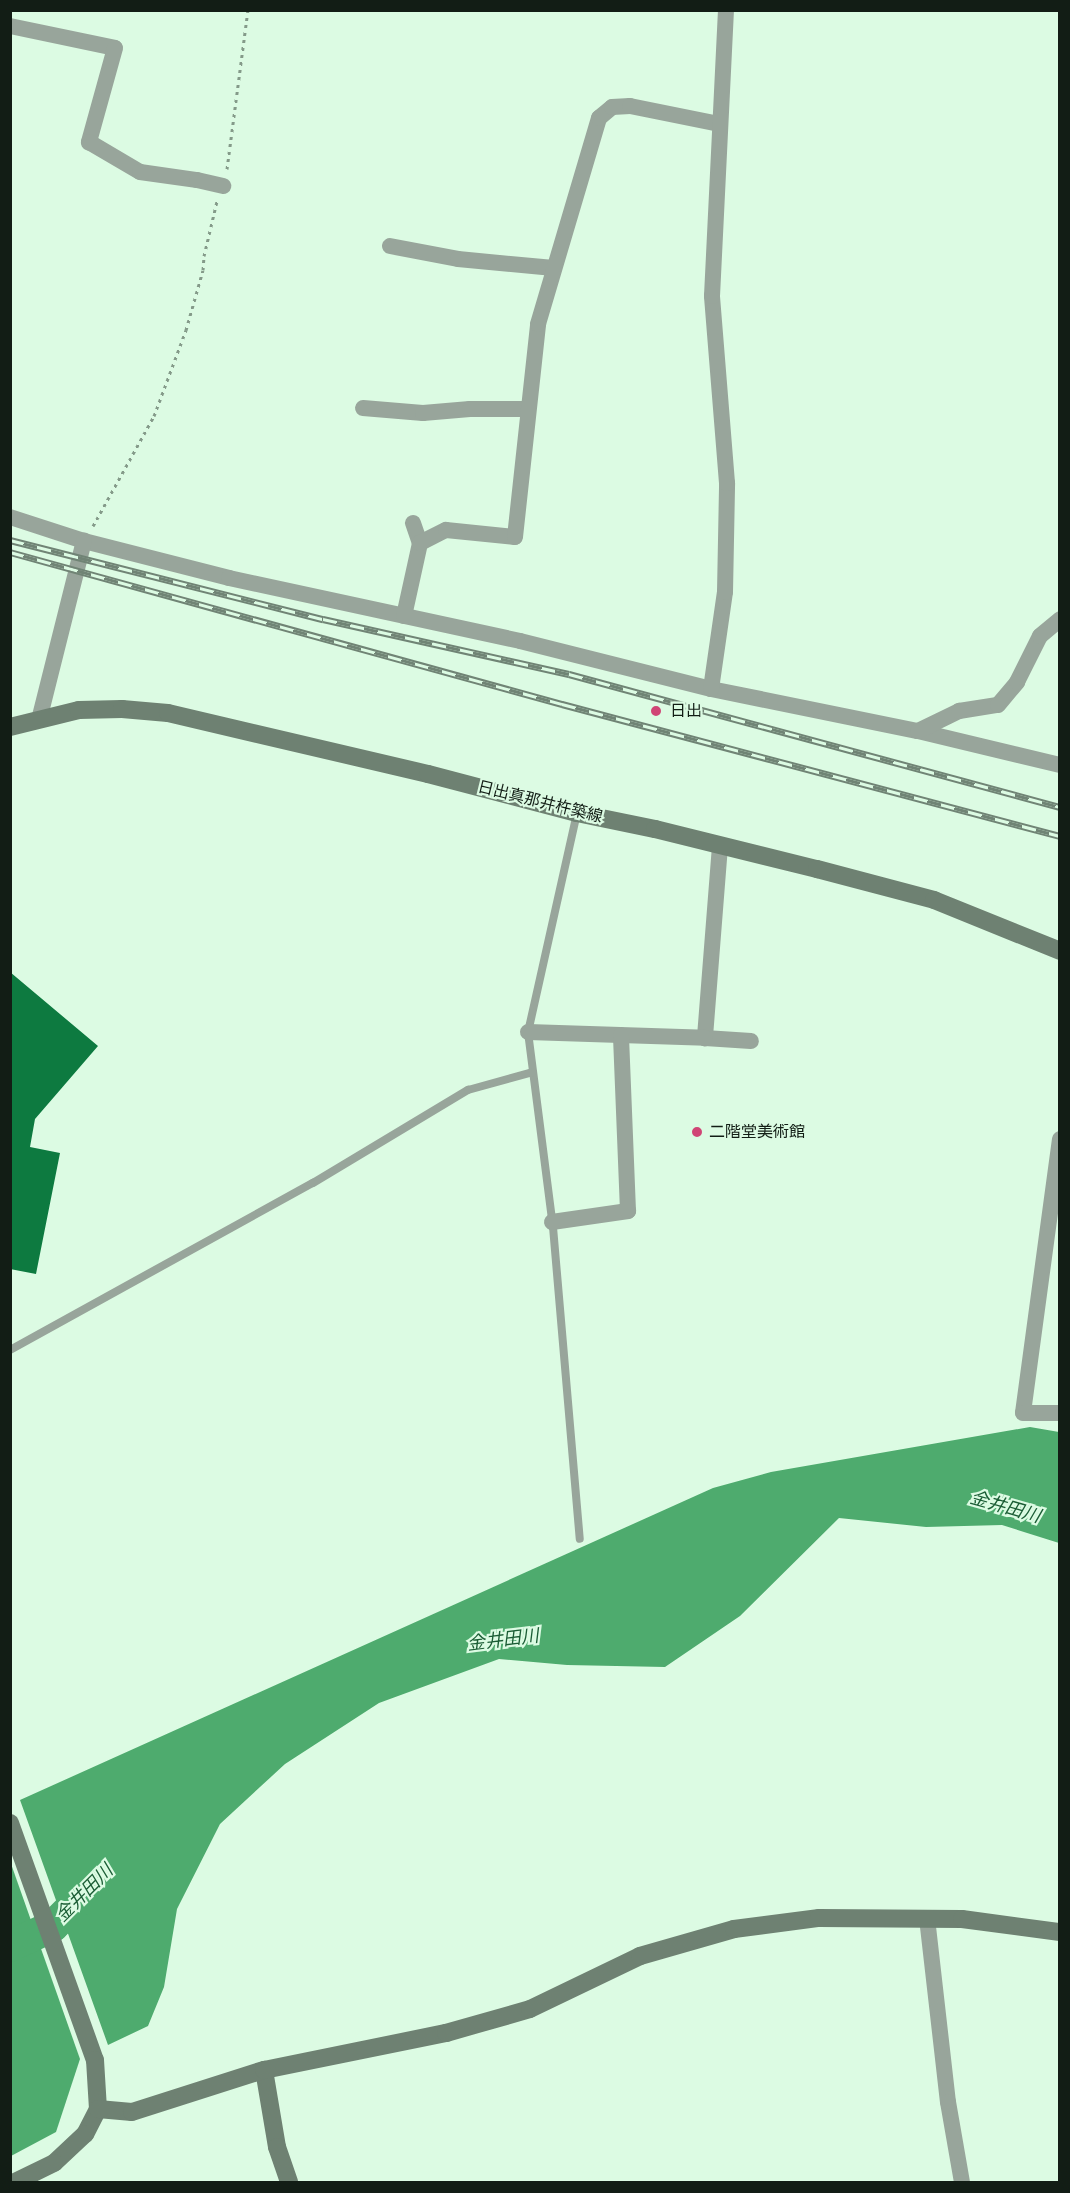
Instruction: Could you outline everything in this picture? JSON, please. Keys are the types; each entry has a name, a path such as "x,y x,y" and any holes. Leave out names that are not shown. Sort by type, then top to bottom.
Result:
{"street":[{"path":"711,689 725,592 727,494 712,296 726,10"},
{"path":"10,26 116,48 89,142 140,172 223,186"},
{"path":"420,543 446,530 456,529 515,537 538,324 599,118 612,108 630,106 719,124"},
{"path":"390,246 458,260 554,268"},
{"path":"363,408 423,413 470,409 528,410"},
{"path":"10,517 84,541 229,579 520,641 711,689 918,731 1059,765"},
{"path":"404,616 420,543 413,523"},
{"path":"39,720 84,541"},
{"path":"918,731 959,711 998,705 1017,682 1040,636 1059,619"},
{"name":"日出真那井杵築線","path":"10,727 79,710 122,709 168,713 428,774 577,813 655,829 933,900 1059,951"},
{"path":"705,1038 720,846"},
{"path":"528,1032 751,1041"},
{"path":"552,1222 628,1211 621,1035"},
{"path":"1059,1139 1023,1413 1059,1413"},
{"path":"10,1823 95,2060 98,2109 85,2134 54,2163 15,2182"},
{"path":"98,2109 132,2112 264,2070 446,2033 530,2009 640,1956 734,1929 819,1917 962,1918 1059,1932"},
{"path":"927,1918 948,2102 962,2182"},
{"path":"264,2070 278,2147 289,2182"}],"lane":[{"path":"577,813 528,1032 552,1222 580,1539"},
{"path":"10,1350 313,1183 468,1090 533,1072"}],"path":[{"path":"84,541 154,416 186,330 204,270 204,256 223,186 235,126 248,10"}],"water":[{"path":"1030,1427 1059,1432 1059,1543 1002,1525 926,1527 839,1518 740,1616 665,1667 567,1665 499,1659 379,1703 285,1764 220,1824 177,1909 164,1987 148,2026 108,2045 20,1800 713,1488 771,1472"},
{"path":"10,1861 80,2059 56,2132 11,2156"}],"building":[{"path":"10,972 98,1046 35,1119 30,1147 60,1153 36,1274 10,1269"}],"waterway":[{"name":"金井田川","path":"10,1946 53,1926 93,1886"}],"railway":[{"path":"10,540 323,619 569,674 1060,807"},
{"path":"10,552 562,704 1060,836"}],"place":[{"name":"日出","path":"656,711"},
{"name":"二階堂美術館","path":"697,1132"}]}
